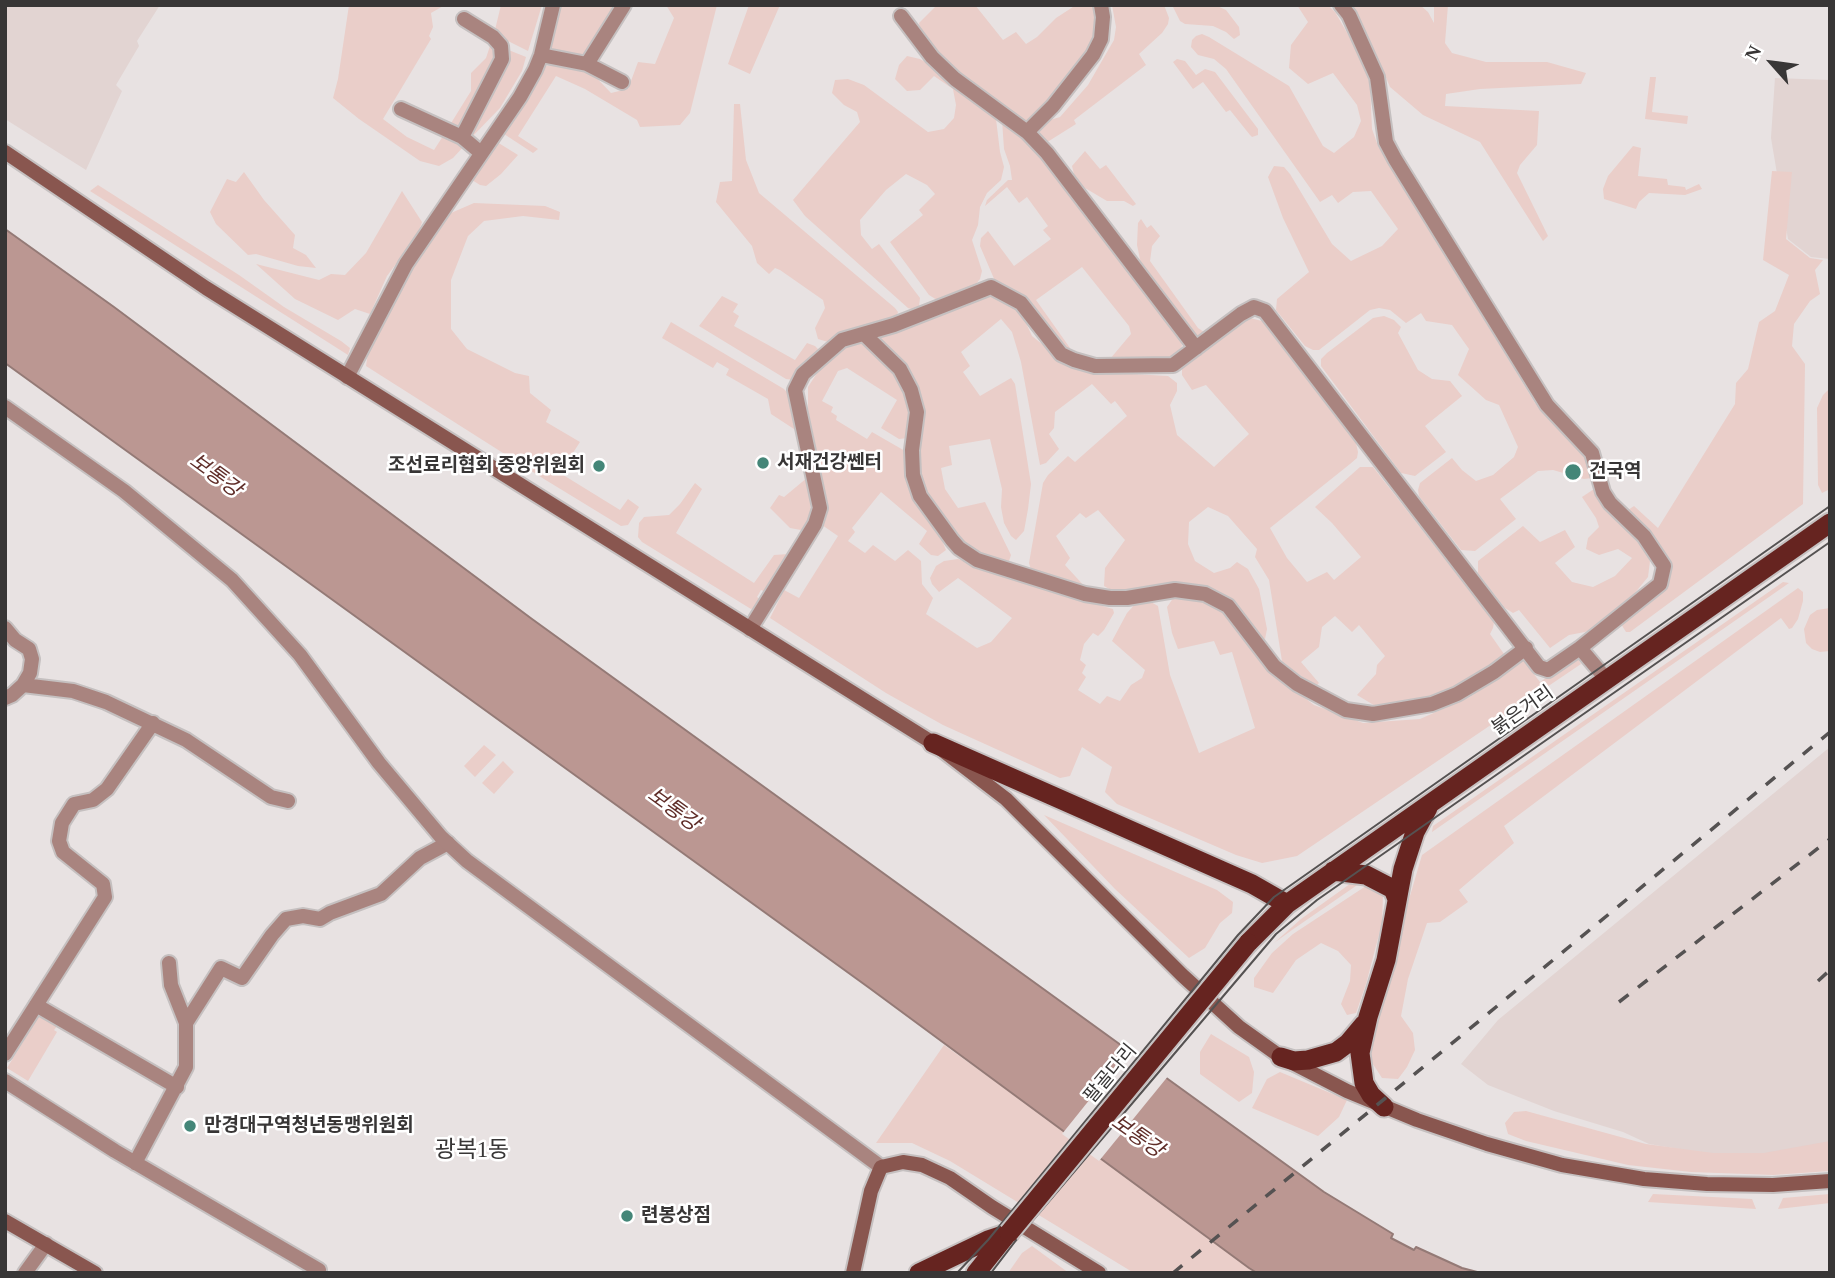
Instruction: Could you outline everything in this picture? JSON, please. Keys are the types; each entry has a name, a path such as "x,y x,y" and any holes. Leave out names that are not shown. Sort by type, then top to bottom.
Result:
{"highway":[{"name":"붉은거리","path":"1248,943 1287,904 1830,523"},
{"path":"933,743 1252,884 1287,904"},
{"path":"1384,1107 1371,1095 1364,1083 1360,1053 1394,926 1396,898 1415,832 1431,803"},
{"path":"1333,871 1367,875 1393,889 1396,898"},
{"name":"팔골다리","path":"1009,1233 1248,943"},
{"path":"1281,1057 1293,1061 1308,1060 1336,1052 1359,1031 1368,1017"},
{"path":"919,1273 988,1240 1009,1233"},
{"path":"976,1273 1009,1233"},
{"path":"990,1273 1009,1233"}],"main road":[{"path":"5,152 206,288 933,743 1006,799 1182,975 1248,1035 1281,1057 1384,1107 1453,1133 1515,1152 1613,1175 1707,1184 1773,1185 1830,1181"},
{"path":"853,1273 871,1191 881,1167 903,1162 922,1165 950,1178 1099,1273"},
{"path":"5,1221 95,1273"}],"street":[{"path":"347,377 406,264 520,97 541,55 553,5"},
{"path":"587,64 624,5"},
{"path":"1027,132 1053,106 1093,55 1101,39 1101,5"},
{"path":"750,629 815,524 820,508 796,390 803,374 842,340 894,325 991,286 1021,303 1061,354 1095,366 1173,365 1241,314 1254,307 1265,311 1539,667 1548,670 1660,584 1664,566 1644,536 1610,503 1603,492 1592,453 1547,405 1395,159 1386,142 1377,77 1349,15 1341,5"},
{"path":"901,16 932,57 955,79 1027,132 1047,153 1196,348"},
{"path":"462,137 502,58 501,46 493,37 464,19"},
{"path":"541,55 587,64 622,82"},
{"path":"401,109 462,137 481,153"},
{"path":"864,334 900,369 911,390 918,412 912,450 913,475 920,496 959,548 977,559 1085,594 1110,598 1175,590 1205,594 1227,606 1238,617 1274,666 1297,684 1346,710 1373,714 1432,704 1457,694 1494,672 1526,648"},
{"path":"5,407 124,491 232,580 300,655 379,763 448,843 531,909 881,1167"},
{"path":"5,416 30,426"},
{"path":"5,628 15,640 29,649 32,659 30,673 23,685 5,698"},
{"path":"1580,648 1606,680"},
{"path":"23,685 73,691 106,702 186,740 271,797 288,801"},
{"path":"5,1054 105,897 103,884 64,852 59,841 62,823 74,804 93,800 107,789 153,723"},
{"path":"186,1023 221,968 242,978 286,919 303,916 320,919 381,894 420,858 448,843"},
{"path":"135,1163 186,1067 186,1023 171,985 169,963"},
{"path":"36,1005 177,1087"},
{"path":"5,1081 135,1163 319,1270"},
{"path":"25,1273 46,1244"}],"shaded area":[{"path":"5,5 160,5 137,41 139,46 116,85 122,91 86,170 5,119"},
{"path":"349,5 445,5 431,13 431,39 383,119 407,137 434,150 445,133 465,145 453,158 439,166 420,161 333,98"},
{"path":"501,5 542,5 528,51 494,34"},
{"path":"556,5 618,5 588,53 581,57 549,52"},
{"path":"666,5 717,5 690,113 680,125 640,127 637,120 585,89 556,76 518,136 538,149 533,153 504,134 544,66 567,64 587,68 611,93 628,89 638,62 655,64 674,18"},
{"path":"749,5 780,5 750,74 728,64"},
{"path":"937,5 975,5 1003,40 1016,32 1026,44 1076,5 1095,5 1097,10 1094,42 1058,95 1025,125 945,65 921,33 919,23"},
{"path":"1112,5 1164,5 1169,18 1168,24 1139,54 1146,65 1074,120 1076,124 1045,141 1039,135 1040,130 1050,120 1060,117 1088,85 1114,40 1116,27"},
{"path":"1172,5 1215,5 1226,10 1239,27 1240,35 1234,39 1213,26 1185,24 1180,21"},
{"path":"1297,5 1328,5 1335,12 1364,62 1370,85 1372,129 1378,146 1535,403 1561,429 1578,439 1587,462 1592,478 1584,479 1553,470 1538,471 1500,499 1516,519 1475,551 1461,550 1419,496 1420,483 1452,458 1476,481 1493,475 1514,457 1518,447 1499,405 1486,400 1458,375 1469,349 1452,325 1426,321 1421,313 1406,323 1390,310 1379,308 1370,310 1319,350 1313,350 1305,346 1276,310 1277,299 1309,272 1283,218 1268,177 1274,166 1284,167 1290,174 1332,244 1351,261 1382,246 1398,229 1371,191 1353,192 1338,203 1332,195 1320,202 1226,69 1214,59 1198,55 1191,47 1192,40 1202,34 1289,86 1323,146 1334,153 1354,137 1361,121 1357,105 1333,73 1308,84 1289,68 1291,45 1308,22"},
{"path":"1349,5 1420,5 1434,23 1434,5 1448,5 1445,43 1452,53 1486,62 1547,62 1586,73 1581,84 1480,89 1446,94 1445,106 1539,111 1537,145 1520,165 1517,173 1548,236 1543,241 1480,142 1423,115 1390,87"},
{"path":"492,40 498,59 461,133 448,128 471,91 471,73 486,58"},
{"path":"506,49 526,57 522,71 500,108 469,140 466,136"},
{"path":"907,56 920,59 939,70 996,119 1004,167 1001,180 987,193 980,207 978,225 972,240 982,271 980,279 976,284 937,300 929,295 890,242 923,215 919,210 935,194 927,185 906,174 886,190 860,220 861,235 872,249 879,244 920,298 919,306 914,310 908,308 805,216 793,200 860,122 857,112 844,105 832,93 835,80 848,79 864,85 928,132 944,129 954,118 956,105 953,89 934,76 920,90 907,91 895,79 899,65"},
{"path":"1177,59 1185,61 1196,75 1205,69 1215,72 1258,129 1258,135 1252,137 1230,110 1226,112 1203,82 1193,89 1173,62"},
{"path":"1650,77 1656,77 1652,112 1688,116 1687,124 1645,119"},
{"path":"1775,78 1830,80 1830,259 1811,257 1788,239 1771,138"},
{"path":"734,104 740,104 746,160 759,193 895,308 898,312 896,318 853,328 828,342 818,339 815,328 825,308 823,300 780,270 775,268 769,274 757,263 752,246 716,202 720,182 732,181"},
{"path":"1002,120 1029,141 1181,339 1182,346 1175,356 1143,362 1110,359 1131,334 1129,326 1082,267 1036,300 1070,348 1067,350 1023,299 995,281 980,246 981,238 988,231 1014,266 1051,239 1043,230 1048,226 1027,197 1019,203 1007,187 985,206 987,200 1008,180 1012,180 1004,149"},
{"path":"497,142 518,155 486,186 480,185 472,180"},
{"path":"1633,146 1641,148 1638,176 1667,179 1668,185 1685,187 1686,190 1699,184 1702,189 1685,195 1649,193 1636,209 1604,199 1603,189 1608,176"},
{"path":"1085,151 1100,169 1106,165 1136,204 1133,206 1124,201 1107,201 1085,188 1075,178 1072,166"},
{"path":"1772,171 1792,172 1786,239 1810,258 1823,260 1815,270 1820,294 1810,301 1794,324 1792,346 1805,364 1803,504 1630,632 1626,632 1621,624 1652,598 1660,548 1628,510 1634,506 1658,528 1735,404 1736,383 1748,369 1759,322 1775,311 1789,275 1763,260"},
{"path":"244,172 295,235 293,248 306,255 316,268 298,266 256,254 248,255 216,224 210,212 227,179 236,182"},
{"path":"98,185 284,307 341,341 350,348 348,355 90,191"},
{"path":"402,191 422,222 417,236 387,276 370,314 355,309 338,320 295,299 256,264 319,280 331,274 345,275 366,253"},
{"path":"474,203 545,206 560,212 559,220 523,216 484,221 468,236 451,280 451,329 467,349 515,373 529,376 530,393 551,410 546,422 580,442 560,473 620,510 628,499 639,507 628,525 621,526 366,366 368,353 408,270 422,248 451,213"},
{"path":"1141,219 1147,228 1151,225 1160,236 1152,246 1150,261 1198,328 1204,332 1222,322 1198,338 1146,275 1137,245 1138,223"},
{"path":"991,294 1012,305 1025,321 1032,336 1080,371 1168,376 1177,383 1177,391 1170,405 1177,435 1214,467 1249,434 1206,385 1192,390 1182,375 1182,368 1189,360 1244,321 1250,318 1262,321 1356,443 1358,452 1357,458 1270,528 1287,558 1307,582 1327,572 1334,580 1361,557 1315,507 1360,467 1373,467 1494,622 1490,634 1504,654 1503,659 1447,692 1415,703 1377,707 1357,695 1376,674 1377,665 1385,656 1359,625 1352,632 1335,616 1322,627 1319,647 1301,662 1319,683 1316,686 1282,661 1269,580 1255,557 1257,549 1228,516 1208,507 1189,522 1188,544 1195,561 1214,573 1230,568 1237,562 1248,569 1259,589 1267,629 1265,639 1217,593 1195,585 1156,586 1124,591 1111,590 1104,586 1105,568 1125,540 1098,510 1086,518 1080,513 1056,536 1070,558 1065,565 1086,588 1031,570 1029,563 1043,483 1068,456 1075,462 1127,416 1115,401 1111,404 1092,384 1055,412 1054,428 1049,434 1059,449 1046,463 1040,465 1021,362 1012,332 1001,319 961,352 970,366 963,372 980,396 1011,378 1015,384 1031,484 1028,509 1024,531 1016,540 1004,523 1002,489 990,439 949,446 952,465 941,468 945,489 958,508 985,502 1011,555 1008,564 1002,564 969,549 949,527 924,486 919,463 923,408 880,340 881,336 888,332"},
{"path":"722,296 738,304 733,312 739,316 734,326 795,360 807,343 818,349 794,380 786,379 699,326"},
{"path":"1384,316 1401,327 1398,333 1418,370 1432,379 1450,381 1462,396 1425,426 1446,452 1415,476 1401,473 1321,366 1321,359 1327,353 1373,318"},
{"path":"671,322 784,389 791,397 797,431 771,414 768,399 726,375 729,369 717,362 713,368 662,338"},
{"path":"857,340 875,349 896,373 913,416 908,438 899,439 881,428 897,400 847,368 838,371 822,401 833,407 831,412 837,416 836,420 867,439 872,432 905,451 946,550 938,556 931,555 919,544 927,531 881,492 852,528 855,532 848,541 865,553 873,545 895,561 908,550 921,561 922,584 933,598 926,614 977,648 991,642 1012,618 958,578 939,592 930,578 936,566 944,561 958,559 1046,590 1113,609 1114,613 1104,630 1098,636 1093,633 1084,644 1080,660 1086,665 1082,673 1086,677 1078,690 1100,704 1107,696 1120,701 1131,685 1142,678 1145,670 1112,641 1127,613 1138,601 1151,602 1158,606 1170,675 1199,753 1255,728 1232,652 1220,655 1214,641 1178,649 1167,607 1174,597 1201,600 1223,612 1280,679 1314,705 1363,723 1420,719 1470,697 1523,660 1540,682 1573,659 1578,659 1581,664 1297,856 1262,863 1236,855 1117,804 1105,792 1112,767 1082,747 1070,776 1060,778 943,725 886,693 770,618 784,590 799,598 838,536 822,525 827,504 808,409 808,387 819,370 845,346"},
{"path":"1830,388 1830,489 1822,493 1818,485 1817,408"},
{"path":"808,477 811,516 801,530 790,528 770,508 779,495 784,497"},
{"path":"695,483 702,489 676,533 754,583 774,555 789,554 766,592 761,590 757,597 761,600 754,608 751,609 638,537 639,523 644,517 669,515"},
{"path":"1594,489 1600,503 1644,549 1650,561 1648,577 1634,594 1600,625 1569,635 1550,648 1519,610 1513,613 1505,608 1478,573 1478,561 1523,526 1540,542 1565,530 1575,547 1555,563 1572,582 1593,587 1615,576 1632,558 1618,549 1599,555 1586,549 1588,538 1599,527 1582,497"},
{"path":"1783,582 1789,583 1432,832 1433,826"},
{"path":"1798,588 1803,592 1803,601 1798,619 1792,628 1789,629 1781,618 1504,826 1514,843 1459,890 1468,902 1440,922 1427,923 1408,979 1401,1016 1413,1033 1415,1050 1398,1079 1382,1078 1371,1061 1369,1036 1422,855"},
{"path":"1830,608 1830,651 1820,652 1806,643 1804,629 1810,615 1817,610"},
{"path":"484,745 496,755 475,777 464,766"},
{"path":"1830,747 1830,1147 1766,1155 1703,1153 1649,1144 1623,1132 1554,1111 1488,1085 1461,1064 1498,1020"},
{"path":"503,761 514,772 494,794 482,783"},
{"path":"1044,815 1217,890 1233,902 1232,913 1220,923 1205,948 1189,958 1115,889"},
{"path":"1366,879 1274,943 1301,919 1354,881"},
{"path":"1369,884 1380,888 1383,895 1382,923 1356,1013 1347,1015 1341,1004 1350,981 1351,965 1338,951 1321,943 1296,960 1273,993 1254,987 1254,978 1272,953 1293,934"},
{"path":"40,1014 58,1025 54,1030 57,1032 28,1081 7,1068"},
{"path":"1211,1034 1249,1057 1254,1072 1252,1093 1239,1102 1200,1074 1200,1052"},
{"path":"944,1045 1257,1273 1134,1273 950,1161 912,1143 876,1143"},
{"path":"1280,1072 1347,1100 1339,1117 1318,1136 1252,1108 1267,1079"},
{"path":"1526,1111 1646,1144 1713,1153 1764,1153 1830,1141 1830,1171 1773,1175 1691,1172 1628,1165 1526,1141 1508,1134 1505,1123 1514,1112"},
{"path":"1653,1194 1752,1199 1756,1209 1648,1202"},
{"path":"1830,1194 1830,1203 1778,1209 1783,1198"},
{"path":"1032,1246 1069,1273 1008,1273 1022,1253"}],"water":[{"name":"보통강","path":"5,229 114,307 532,619 1324,1192 1393,1234 1391,1238 1414,1250 1416,1247 1462,1268 1481,1273 1257,1273 1249,1268 868,987 5,363"}],"pier":[{"path":"1131,1048 1169,1075 1099,1161 1062,1134"}],"tram line":[{"path":"957,1273 988,1240 1238,935 1274,897 1830,506"},
{"path":"991,1273 1276,934 1317,900 1830,542"}],"railway":[{"path":"1173,1273 1830,732"},
{"path":"1619,1002 1830,839"},
{"path":"1818,981 1830,970"}],"place":[{"name":"서재건강쎈터","path":"763,463"},
{"name":"조선료리협회 중앙위원회","path":"599,466"},
{"name":"건국역","path":"1573,472"},
{"name":"만경대구역청년동맹위원회","path":"190,1126"},
{"name":"련봉상점","path":"627,1216"}],"district":[{"name":"광복1동","path":"472,1151"}]}
